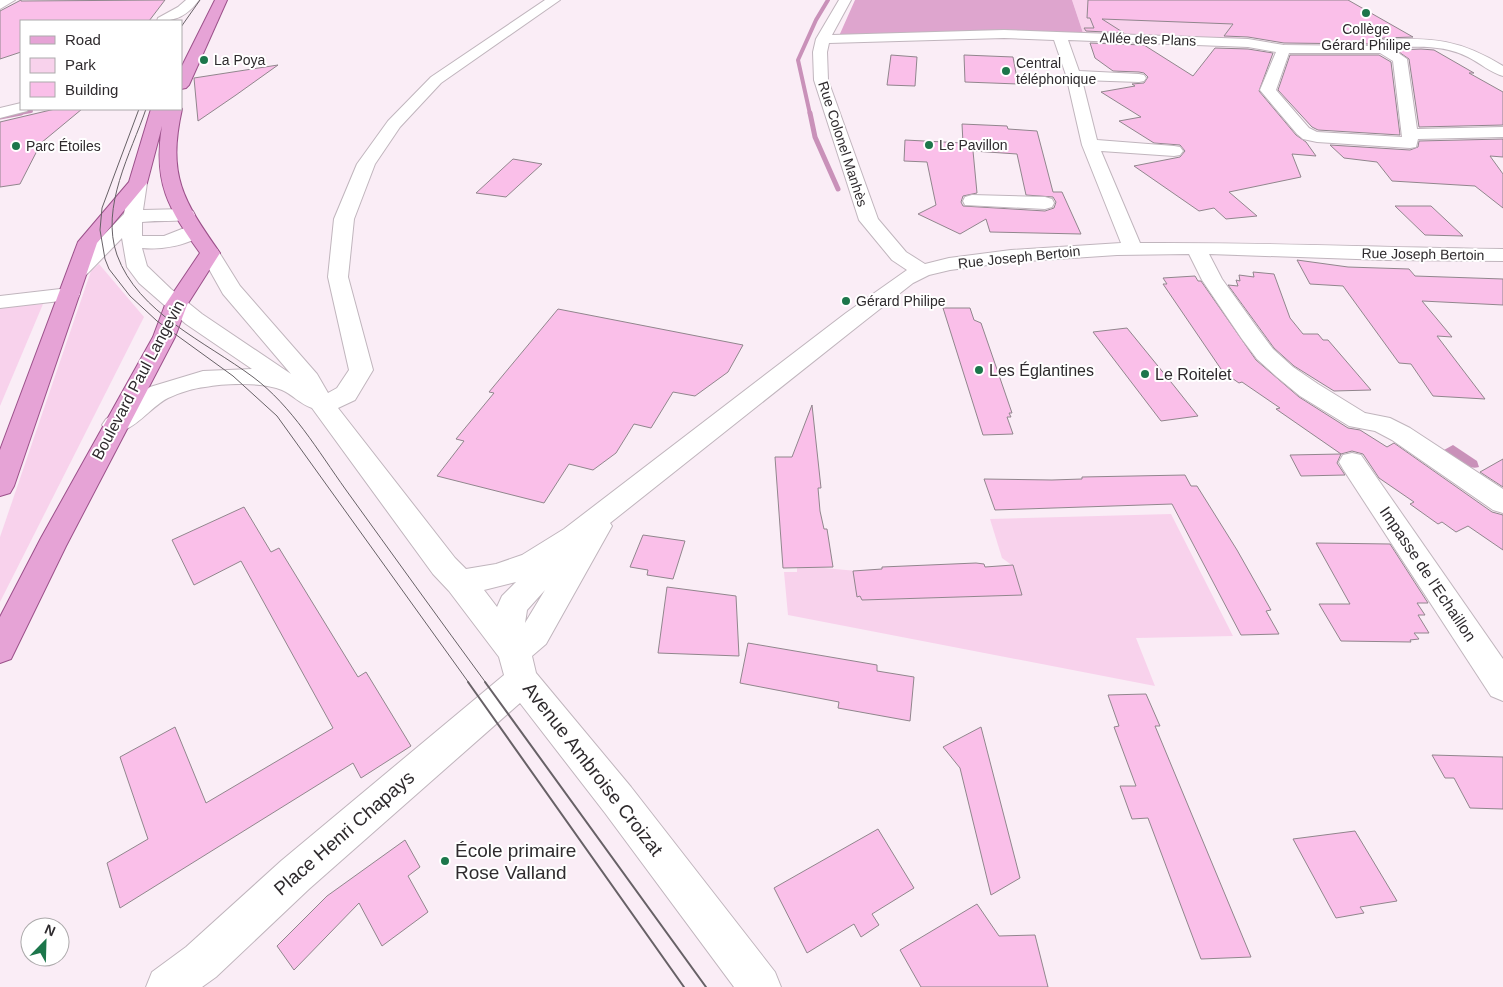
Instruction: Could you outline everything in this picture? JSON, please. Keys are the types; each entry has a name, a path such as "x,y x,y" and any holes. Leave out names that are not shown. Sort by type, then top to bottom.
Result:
{"main road":[{"path":"182,54 197,21 210,0"},
{"path":"182,83 203,34 221,0"},
{"path":"0,486 88,242 138,183 159,110"},
{"path":"174,110 171,120 169,178 175,195 190,223 210,253"},
{"name":"Boulevard Paul Langevin","path":"0,648 51,546 164,337 176,305 210,253"}],"street":[{"path":"0,5 9,0"},
{"path":"166,20 183,10 193,0"},
{"path":"323,406 346,394 361,370 338,278 344,219 366,164 394,124 436,80 554,0"},
{"name":"Rue Colonel Manhès","path":"846,0 823,39 820,52 820,80 869,220 900,256 922,271"},
{"name":"Allée des Plans","path":"823,39 1004,34 1248,43 1284,49 1368,50 1383,49 1384,44 1424,43 1468,51 1503,72"},
{"path":"1060,36 1073,74 1090,144 1133,249"},
{"path":"1284,49 1268,90 1303,131 1317,136 1410,143 1400,59 1383,49"},
{"path":"1073,74 1138,78"},
{"path":"0,113 20,108"},
{"path":"1410,134 1503,132"},
{"path":"1090,144 1174,151"},
{"name":"Avenue Ambroise Croizat","path":"138,183 132,217 132,240 138,268 176,305 246,356 323,406"},
{"path":"972,202 1045,203"},
{"path":"78,271 132,217 166,214 190,223 176,240 152,244 132,240"},
{"path":"1196,248 1212,280 1250,334 1265,354 1285,372 1309,390 1358,420 1381,424 1401,434 1503,503"},
{"name":"Rue Joseph Bertoin","path":"514,657 513,605 574,537 854,318 906,280 922,271 949,264 1011,256 1133,249 1196,248 1385,254 1503,255"},
{"name":"Avenue Ambroise Croizat","path":"210,253 231,288 309,379 323,406 444,566 460,582 618,800 760,987"},
{"path":"0,302 69,294"},
{"name":"Avenue Ambroise Croizat","path":"115,425 159,393 203,379 254,377 291,385"},
{"name":"Impasse de l'Echaillon","path":"1352,462 1503,686"},
{"name":"Rue Joseph Bertoin","path":"514,657 535,634 561,591 584,547 614,504"},
{"name":"Rue Joseph Bertoin","path":"460,582 498,576 523,566 574,537"},
{"name":"Place Henri Chapays","path":"167,987 201,962 295,875 514,657"}],"green space":[{"path":"1072,0 1213,0 1242,40 1083,33"},
{"path":"99,264 144,317 0,602 0,537 91,271"},
{"path":"43,304 0,406 0,307"},
{"path":"1171,514 1233,636 1136,638 1155,686 788,615 784,572 797,572 797,568 857,571 857,596 860,596 862,600 1021,595 1013,566 1002,558 990,519"}],"shaded area":[{"path":"855,0 1072,0 1083,33 981,31 839,36"},
{"path":"1453,445 1477,461 1479,467 1474,468 1465,465 1444,450"}],"building":[{"path":"21,0 165,0 150,20 20,20 20,52 0,59 0,11"},
{"path":"1088,0 1348,0 1413,37 1384,38 1379,39 1376,43 1368,44 1284,43 1248,37 1224,36 1233,24 1102,19 1124,33 1086,31 1084,28 1094,28 1090,18 1087,18"},
{"path":"1090,43 1144,45 1193,76 1215,48 1248,49 1273,53 1259,91 1296,135 1306,142 1316,156 1292,154 1301,177 1229,192 1257,216 1226,219 1214,208 1199,211 1134,166 1180,157 1185,151 1180,145 1154,143 1119,121 1141,117 1101,92 1135,86 1132,84 1144,83 1148,77 1144,73 1139,72 1113,71 1095,58"},
{"path":"1396,50 1434,50 1503,92 1503,125 1419,127 1409,59"},
{"path":"891,55 917,57 915,86 887,85"},
{"name":"Central téléphonique","path":"964,55 1013,57 1018,84 965,82"},
{"path":"1290,55 1379,55 1391,62 1400,135 1318,130 1312,127 1278,90"},
{"path":"278,65 236,95 198,121 194,78"},
{"path":"51,110 81,110 41,143 20,184 0,187 0,122"},
{"path":"962,124 1007,126 1008,129 1037,131 1053,192 1062,192 1081,234 990,232 986,219 960,234 918,214 936,205 927,162 904,161 905,140 963,143","holes":["973,151 1017,154 1026,195 1053,197 1056,202 1054,208 1045,211 963,206 961,202 963,196 977,193"]},
{"path":"1503,139 1503,157 1490,156 1503,174 1503,208 1475,186 1392,181 1377,162 1344,158 1330,145 1410,150 1418,147 1419,141"},
{"path":"513,159 542,164 506,197 476,193"},
{"path":"1395,206 1431,206 1463,236 1425,235"},
{"path":"1297,260 1348,267 1409,269 1415,276 1503,279 1503,305 1422,301 1452,337 1437,336 1485,399 1433,396 1411,364 1399,363 1343,286 1310,284"},
{"path":"1253,272 1274,274 1290,318 1303,334 1318,334 1323,340 1328,340 1371,390 1334,391 1294,366 1274,348 1228,285 1238,286 1236,280 1240,281 1239,275 1254,277"},
{"path":"1195,276 1198,281 1201,281 1256,360 1299,397 1348,428 1360,430 1387,447 1394,443 1492,512 1503,515 1503,550 1468,526 1456,532 1442,522 1438,524 1410,504 1414,502 1379,478 1363,454 1352,451 1341,454 1276,409 1280,408 1242,382 1239,383 1223,372 1163,284 1167,284 1163,278"},
{"name":"Les Églantines","path":"943,308 970,308 974,320 981,323 1012,413 1009,413 1011,417 1007,417 1013,434 983,435"},
{"path":"558,309 743,345 728,372 695,396 673,392 651,428 634,424 616,453 593,470 569,464 544,503 437,476 464,441 456,439 494,393 489,392"},
{"name":"Le Roitelet","path":"1127,328 1198,416 1161,421 1093,332"},
{"path":"812,405 821,488 818,488 820,511 824,529 827,529 833,567 783,568 775,457 792,457"},
{"path":"1341,454 1337,463 1345,475 1301,476 1290,455"},
{"path":"1503,459 1503,487 1480,472"},
{"path":"1185,475 1191,486 1197,486 1237,550 1271,610 1266,611 1279,634 1241,635 1172,504 995,510 984,479 1052,480 1082,479 1082,477"},
{"path":"244,507 271,552 279,548 358,677 366,672 411,746 361,778 353,763 120,908 107,863 148,839 120,757 175,727 206,803 333,728 241,561 194,585 172,540"},
{"path":"643,535 685,541 673,579 647,575 648,570 630,567"},
{"path":"1316,543 1390,544 1428,603 1417,603 1425,615 1418,615 1429,633 1414,633 1419,639 1410,640 1411,642 1341,641 1319,604 1350,604"},
{"path":"984,564 985,567 1013,565 1022,595 862,600 860,596 857,597 853,571 882,569 882,567"},
{"path":"667,587 736,596 739,656 658,653"},
{"path":"748,643 877,665 877,671 914,677 910,721 838,708 839,702 740,683"},
{"path":"1146,694 1160,726 1155,726 1251,957 1201,959 1148,818 1132,819 1120,786 1136,786 1114,727 1119,726 1108,695"},
{"path":"981,727 1020,878 991,895 960,768 943,747"},
{"path":"1432,755 1503,757 1503,809 1470,808 1454,778 1445,778"},
{"path":"878,829 914,888 872,914 879,925 861,937 854,924 807,953 774,888"},
{"path":"1355,831 1397,901 1360,907 1364,913 1336,918 1293,839"},
{"path":"405,840 420,867 408,876 428,912 382,946 359,903 294,970 277,946 327,896"},
{"path":"977,904 999,936 1035,935 1048,987 921,987 900,950"}],"waterway":[{"path":"810,114 798,60 816,20 828,0"},
{"path":"14,114 31,111"},
{"path":"0,117 21,113"},
{"path":"810,113 815,137 838,189"}],"tram line":[{"path":"182,26 200,0"},
{"path":"139,110 102,208 100,230 105,259 109,269 130,296 157,321 233,376 277,416 469,683"},
{"path":"146,110 120,180 112,218 113,237 117,255 127,275 140,294 175,325 253,377 280,401 304,430 486,683"},
{"path":"468,682 684,987"},
{"path":"485,682 706,987"}],"place":[{"name":"Collège Gérard Philipe","path":"1366,13"},
{"name":"La Poya","path":"204,60"},
{"name":"Central téléphonique","path":"1006,71"},
{"name":"Le Pavillon","path":"929,145"},
{"name":"Parc Étoiles","path":"16,146"},
{"name":"Gérard Philipe","path":"846,301"},
{"name":"Les Églantines","path":"979,370"},
{"name":"Le Roitelet","path":"1145,374"},
{"name":"École primaire Rose Valland","path":"445,861"}]}
